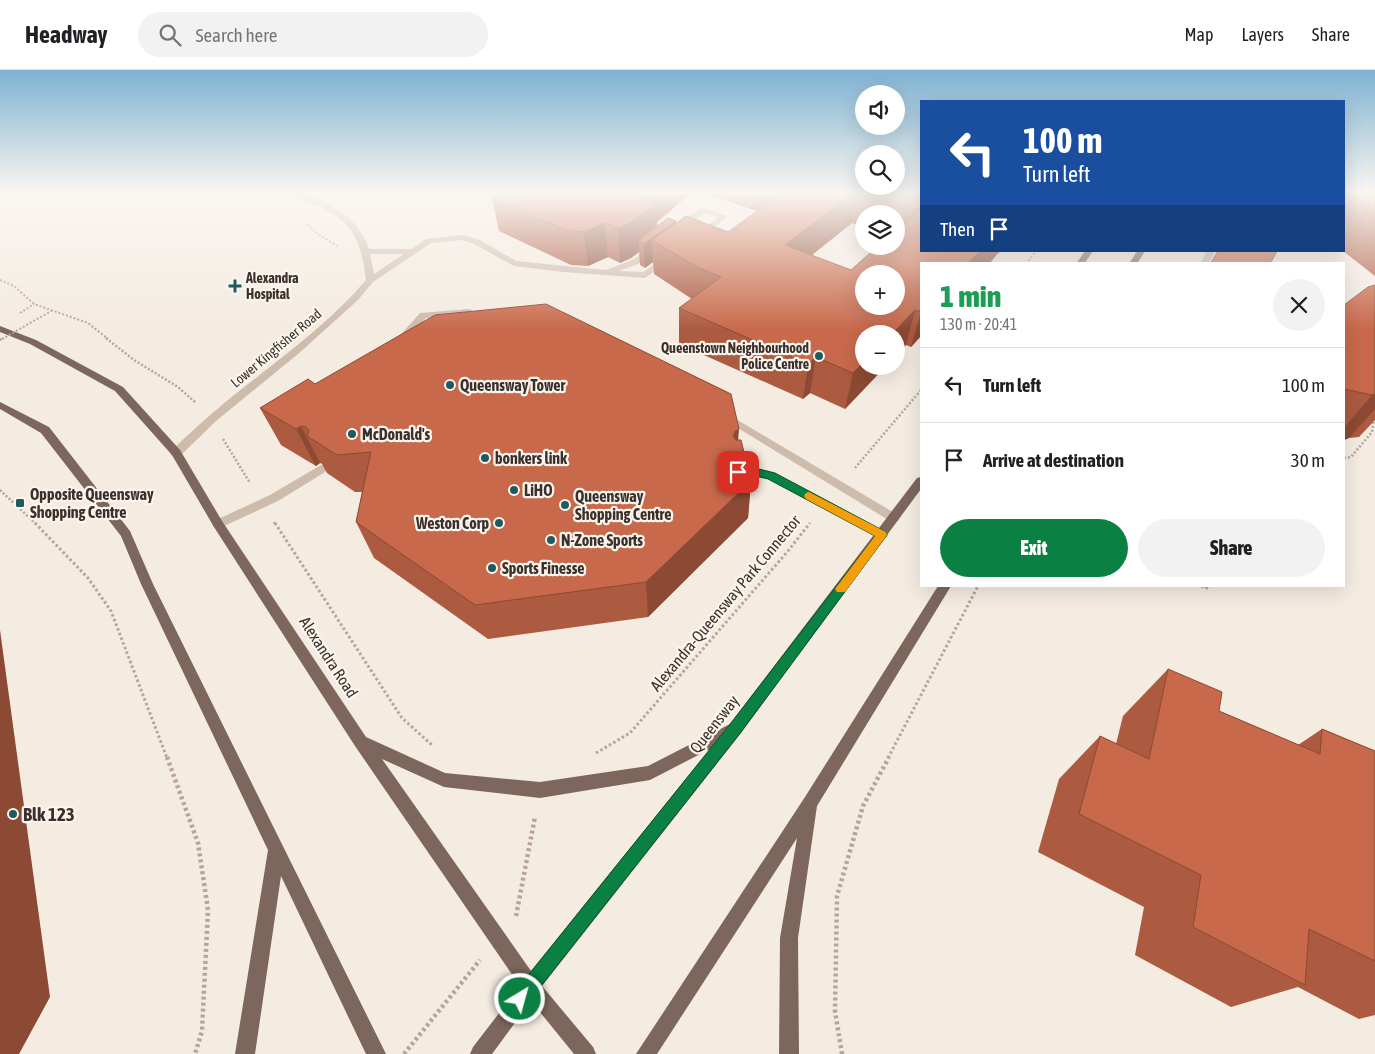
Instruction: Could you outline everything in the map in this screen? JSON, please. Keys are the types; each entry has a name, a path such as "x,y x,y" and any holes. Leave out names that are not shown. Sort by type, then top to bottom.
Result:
{"main road":[{"name":"Alexandra Road","path":"0,329 33,342 119,389 176,453 218,524 360,740 530,985 586,1054"},
{"path":"0,405 45,430 126,534 147,584 376,1054"},
{"name":"Queensway","path":"480,1054 530,985 736,728 920,482"},
{"path":"646,1054 811,802 944,587"},
{"path":"360,740 444,780 540,790 650,773 736,728"},
{"path":"789,1054 789,938 811,802"},
{"path":"245,1054 276,851"}],"lane":[{"path":"361,238 366,252 370,280"},
{"path":"366,252 411,251 429,241 455,238"},
{"path":"466,238 477,242 514,263 645,275 676,252"},
{"path":"607,272 635,262 658,244"},
{"name":"Lower Kingfisher Road","path":"176,453 212,419 295,352 355,298 370,280 411,251"},
{"path":"392,350 423,315 478,311"},
{"path":"713,408 894,518"},
{"path":"218,524 262,503 321,469"},
{"path":"738,472 755,472 771,476 882,535"}],"path":[{"path":"1028,262 1035,252"},
{"path":"0,280 14,286 34,304 88,323 134,360 178,387 212,419 262,503 402,718 432,745 440,749"},
{"path":"0,340 54,310"},
{"path":"840,485 920,391"},
{"path":"1345,458 1350,457 1372,432 1375,411"},
{"path":"0,490 22,509 88,578 111,611 131,660 198,844 208,910 202,1031 196,1054"},
{"name":"Alexandra-Queensway Park Connector","path":"587,758 630,733 788,551 824,504"},
{"path":"842,1054 835,1011 837,896 863,806 977,587"}],"building":[{"path":"642,238 652,238 644,244 639,240"},
{"path":"655,238 794,238 785,245 851,270 855,266 855,315 905,315 905,265 857,265 868,255 905,255 905,238 920,238 920,252 979,252 969,262 920,262 920,312 915,310 901,325 855,325 855,371 853,373 816,357 808,364 679,308 721,277 697,267 652,240"},
{"path":"1217,252 1276,252 1271,262 1211,262"},
{"path":"1375,285 1375,394 1372,395 1345,389 1345,304 1368,287"},
{"name":"Queensway Shopping Centre","path":"546,304 731,394 739,429 735,431 733,436 736,440 741,440 751,481 646,582 475,605 356,522 371,452 337,455 307,436 309,431 306,427 301,426 296,429 260,408 308,379 315,384 435,315"},
{"path":"1168,669 1222,692 1219,711 1320,754 1322,729 1375,751 1375,961 1309,929 1305,985 1193,927 1201,875 1079,814 1100,736 1149,759"}],"slow traffic":[{"path":"809,496 882,535 841,589"}],"place":[{"name":"Alexandra Hospital","path":"235,286"},
{"name":"Queenstown Neighbourhood Police Centre","path":"819,356"},
{"name":"Queensway Tower","path":"450,385"},
{"name":"McDonald's","path":"352,434"},
{"name":"bonkers link","path":"485,458"},
{"name":"LiHO","path":"514,490"},
{"name":"Opposite Queensway Shopping Centre","path":"20,503"},
{"name":"Queensway Shopping Centre","path":"565,505"},
{"name":"Weston Corp","path":"499,523"},
{"name":"N-Zone Sports","path":"551,540"},
{"name":"Sports Finesse","path":"492,568"},
{"name":"Blk 123","path":"13,814"}],"route":[{"path":"520,999 736,728 882,535 771,476 755,472 738,472"}]}
